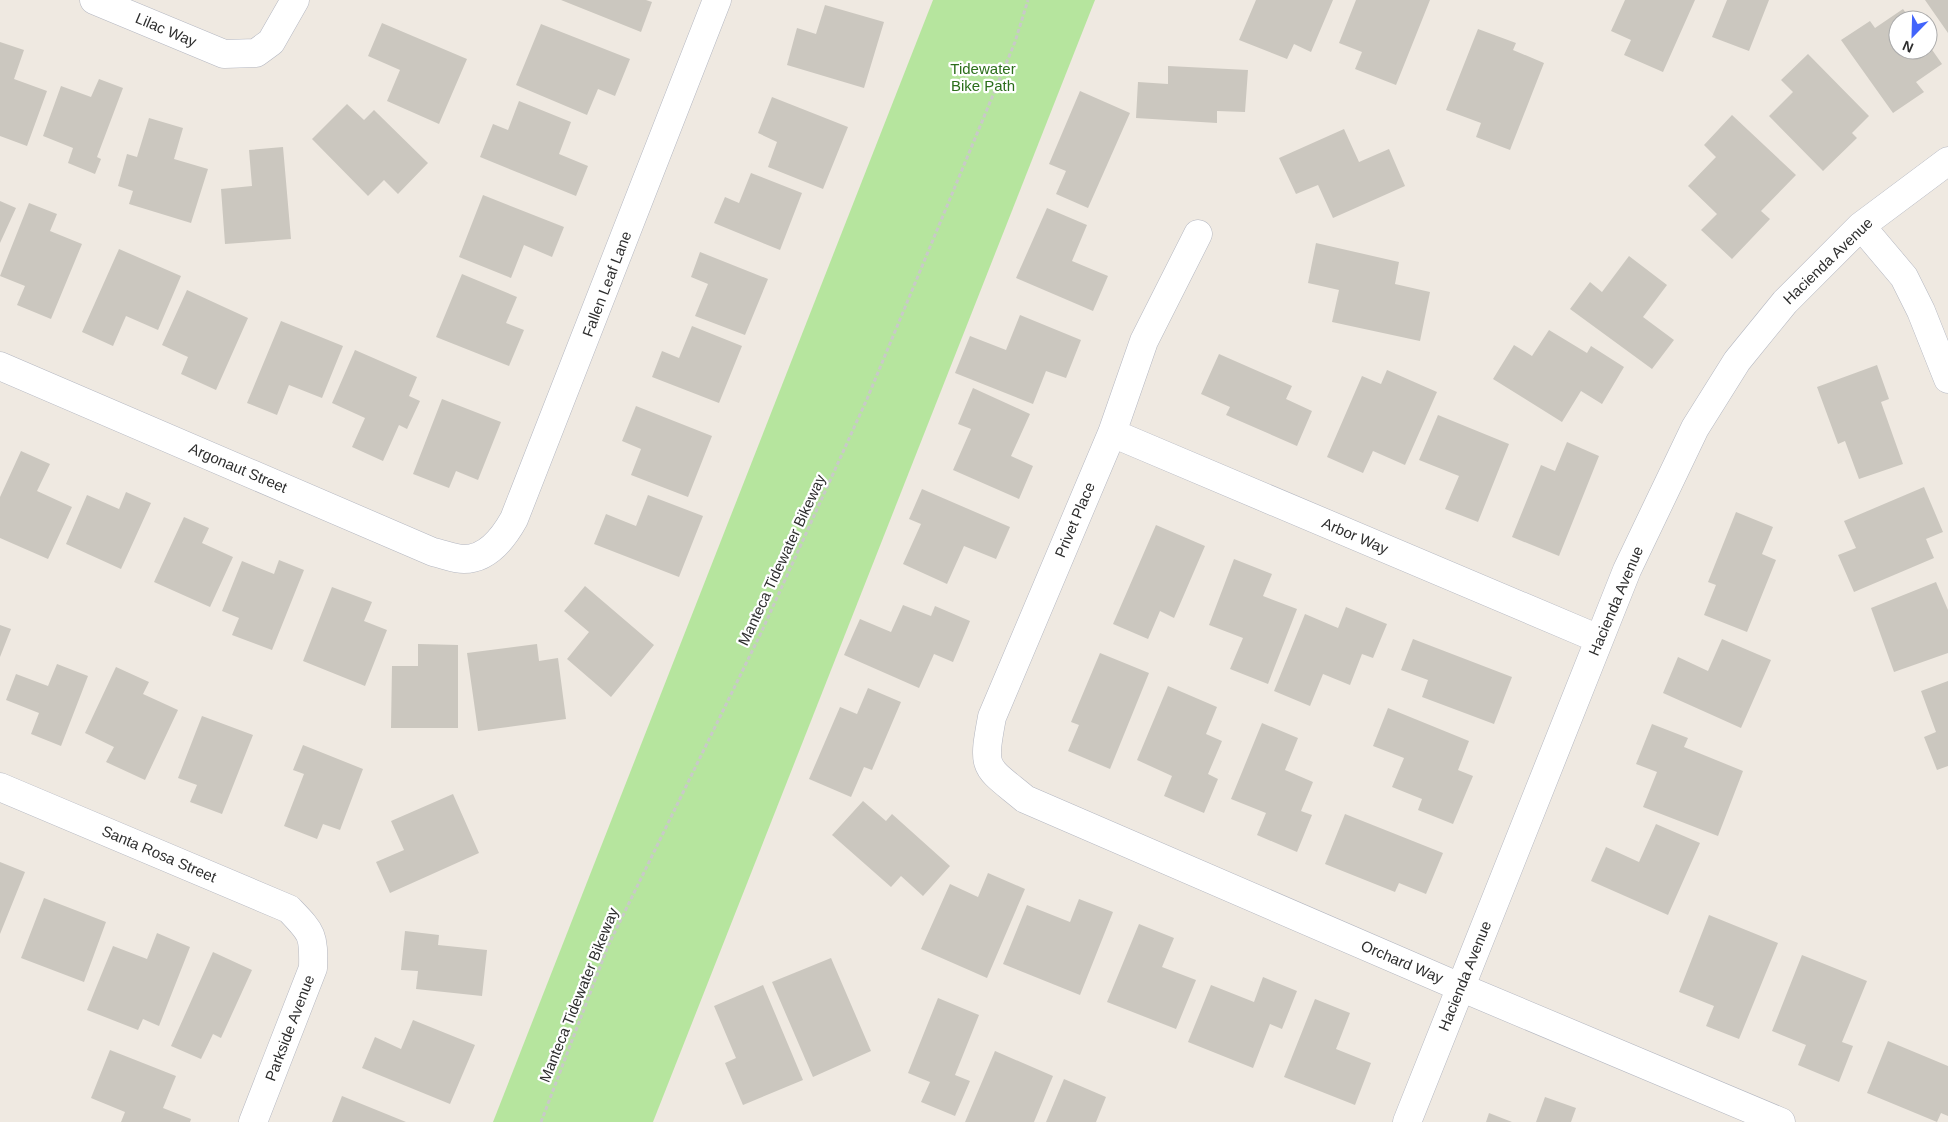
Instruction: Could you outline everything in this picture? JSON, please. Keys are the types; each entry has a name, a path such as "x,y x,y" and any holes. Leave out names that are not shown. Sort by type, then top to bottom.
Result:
{"street":[{"name":"Lilac Way","path":"94,0 224,54 256,53 271,42 295,0"},
{"name":"Fallen Leaf Lane","path":"480,556 503,539 514,519 718,0"},
{"name":"Hacienda Avenue","path":"1407,1122 1627,570 1694,428 1737,361 1784,302 1861,226 1948,161"},
{"path":"1861,226 1904,277 1921,311 1948,378"},
{"name":"Privet Place","path":"1025,799 990,770 985,754 992,717 1112,433 1144,341 1198,234"},
{"name":"Argonaut Street","path":"0,366 433,552 464,559 480,556"},
{"name":"Arbor Way","path":"1112,433 1599,639"},
{"name":"Santa Rosa Street","path":"0,787 289,909 310,932"},
{"name":"Orchard Way","path":"1025,799 1460,988 1781,1122"},
{"name":"Parkside Avenue","path":"253,1122 313,968 314,943 310,932"}],"path":[{"name":"Manteca Tidewater Bikeway","path":"541,1122 608,946 760,635 867,399 1015,42 1028,0"}],"green space":[{"name":"Tidewater Bike Path","path":"933,0 1095,0 653,1122 493,1122"}],"building":[{"path":"561,0 646,0 652,2 641,32"},
{"path":"1256,0 1333,0 1311,52 1294,44 1287,59 1239,40"},
{"path":"1356,0 1430,0 1396,85 1355,69 1362,52 1339,43"},
{"path":"1625,0 1695,0 1663,72 1624,55 1631,40 1611,31"},
{"path":"1727,0 1769,0 1749,51 1712,37"},
{"path":"1925,0 1948,0 1948,33 1938,19 1938,10 1932,10"},
{"path":"825,5 884,22 864,88 787,65 797,28 816,34"},
{"path":"1888,19 1888,60 1938,60 1938,58 1942,64 1916,82 1924,92 1893,113 1841,40 1870,21 1875,28"},
{"path":"382,23 467,59 439,124 387,101 400,70 368,56"},
{"path":"541,24 630,59 615,96 598,89 587,115 516,85"},
{"path":"1478,29 1516,43 1513,50 1544,63 1510,150 1476,137 1481,123 1446,110"},
{"path":"0,42 24,50 14,79 47,91 27,146 0,136"},
{"path":"1808,54 1869,116 1852,133 1857,138 1823,171 1769,116 1793,92 1781,80"},
{"path":"1168,66 1248,70 1245,112 1217,111 1217,123 1136,118 1138,82 1168,84"},
{"path":"99,79 123,88 97,157 101,159 95,174 68,163 73,148 43,136 61,86 91,97"},
{"path":"1080,91 1130,113 1088,208 1056,194 1066,171 1049,164"},
{"path":"772,97 848,127 823,189 768,167 777,142 758,133"},
{"path":"519,101 571,122 559,154 588,166 576,196 480,157 493,124 508,130"},
{"path":"347,104 364,120 374,110 428,163 398,194 384,180 368,196 312,139"},
{"path":"1732,115 1796,175 1761,211 1770,219 1732,259 1701,230 1717,214 1688,186 1716,157 1704,145"},
{"path":"149,118 183,128 174,159 208,169 191,223 129,204 133,191 118,186 127,154 137,157"},
{"path":"1344,129 1359,162 1389,149 1405,186 1333,218 1318,185 1296,194 1279,158"},
{"path":"283,147 291,239 225,244 221,189 252,186 249,150"},
{"path":"751,173 802,193 780,250 714,223 725,197 739,203"},
{"path":"483,195 564,227 552,257 524,245 511,278 459,257"},
{"path":"0,201 16,208 0,243"},
{"path":"29,203 57,214 50,231 82,244 51,319 17,305 25,286 0,276"},
{"path":"1047,208 1087,225 1072,261 1108,276 1093,311 1016,278"},
{"path":"1316,243 1399,262 1395,284 1430,292 1420,341 1332,322 1339,290 1308,283"},
{"path":"119,249 181,276 158,330 126,316 113,346 82,332"},
{"path":"700,252 768,279 745,335 695,316 708,284 691,277"},
{"path":"1629,256 1667,285 1643,317 1674,340 1652,369 1570,309 1590,282 1602,292"},
{"path":"462,274 517,297 506,323 524,330 509,366 436,337"},
{"path":"187,290 248,318 216,390 181,374 188,357 162,345"},
{"path":"1020,315 1081,340 1066,378 1046,371 1033,404 955,373 970,336 1006,350"},
{"path":"281,321 343,346 322,398 289,385 277,415 247,403"},
{"path":"692,326 742,346 719,403 652,377 662,351 679,358"},
{"path":"1549,330 1587,353 1591,346 1624,367 1602,404 1581,391 1562,422 1493,379 1514,345 1532,356"},
{"path":"355,350 417,377 409,396 420,401 407,429 399,425 383,461 352,447 365,418 332,403"},
{"path":"1219,354 1292,386 1286,399 1312,411 1297,446 1226,415 1230,407 1201,394"},
{"path":"1877,365 1889,399 1881,402 1903,464 1859,479 1845,441 1838,444 1817,387"},
{"path":"1387,370 1437,392 1405,465 1373,451 1363,473 1327,457 1362,376 1381,384"},
{"path":"973,388 1030,414 1011,456 1033,466 1019,499 953,470 971,429 958,424"},
{"path":"442,399 501,422 478,480 456,471 449,488 413,474"},
{"path":"636,406 712,436 688,497 631,475 641,449 622,441"},
{"path":"1438,415 1509,444 1478,522 1445,509 1459,476 1419,460"},
{"path":"1567,442 1599,456 1559,556 1512,537 1541,465 1555,471"},
{"path":"21,451 50,464 37,491 72,507 48,559 0,538 0,497"},
{"path":"1924,487 1943,532 1926,539 1934,558 1854,592 1838,555 1856,548 1844,521"},
{"path":"922,489 1010,527 996,559 964,546 947,584 903,564 921,524 909,519"},
{"path":"126,492 151,503 121,569 66,544 87,495 119,509"},
{"path":"648,495 703,516 679,577 594,544 606,514 636,526"},
{"path":"1736,512 1773,527 1762,554 1776,560 1747,632 1704,615 1716,585 1708,582"},
{"path":"184,517 209,528 202,543 233,557 210,607 154,582"},
{"path":"1156,525 1205,546 1174,618 1160,611 1148,639 1113,624"},
{"path":"1234,559 1272,574 1263,596 1297,609 1268,684 1230,669 1243,638 1209,625"},
{"path":"279,560 304,570 272,650 232,635 239,618 222,611 242,561 274,574"},
{"path":"1936,582 1948,610 1948,653 1894,672 1871,608"},
{"path":"585,586 654,645 611,697 567,659 589,632 564,611"},
{"path":"332,587 372,602 364,621 387,630 365,686 303,661"},
{"path":"903,605 931,616 935,606 970,621 953,662 934,654 919,688 844,655 860,619 891,632"},
{"path":"1346,607 1387,624 1373,658 1362,654 1350,685 1323,674 1310,706 1274,691 1305,614 1338,628"},
{"path":"0,625 11,629 0,657"},
{"path":"1413,639 1512,677 1494,724 1422,697 1428,680 1401,670"},
{"path":"1722,639 1771,660 1741,728 1663,693 1678,657 1708,671"},
{"path":"418,644 458,645 458,728 391,728 392,666 418,666"},
{"path":"537,644 539,661 558,658 566,719 478,731 467,653"},
{"path":"1100,653 1149,673 1110,769 1068,751 1079,725 1071,722"},
{"path":"57,664 88,676 61,746 31,734 39,713 6,700 16,674 48,686"},
{"path":"116,667 149,682 143,694 178,710 145,780 106,762 114,747 85,733"},
{"path":"1948,681 1948,766 1937,770 1924,737 1936,732 1921,691"},
{"path":"1168,686 1217,707 1206,734 1222,741 1208,774 1218,779 1204,813 1164,796 1172,776 1137,760"},
{"path":"868,688 901,702 872,770 864,767 851,797 809,779 840,707 857,714"},
{"path":"1388,708 1469,741 1458,770 1473,776 1453,824 1418,810 1422,799 1392,787 1404,758 1373,746"},
{"path":"202,716 253,735 222,814 190,802 197,785 178,778"},
{"path":"1262,723 1298,738 1285,770 1313,782 1301,811 1312,815 1297,852 1257,835 1266,813 1231,799"},
{"path":"1652,724 1688,738 1684,747 1743,771 1718,836 1643,807 1657,772 1636,764"},
{"path":"303,745 363,769 340,830 323,824 317,839 284,826 304,774 293,770"},
{"path":"453,794 479,853 390,893 376,862 404,850 391,821"},
{"path":"863,801 886,821 892,814 950,866 923,896 901,876 891,887 832,835"},
{"path":"1345,814 1443,853 1426,894 1399,883 1395,892 1325,864"},
{"path":"1656,824 1700,843 1668,915 1591,881 1606,847 1639,862"},
{"path":"0,862 25,872 0,934"},
{"path":"988,873 1025,889 987,978 921,949 950,884 978,897"},
{"path":"44,898 106,922 84,982 21,958"},
{"path":"1079,899 1113,912 1080,995 1003,964 1027,905 1070,922"},
{"path":"1709,915 1778,943 1739,1039 1706,1026 1714,1006 1679,992"},
{"path":"1139,924 1174,938 1162,967 1196,980 1176,1029 1107,1002"},
{"path":"405,931 439,935 438,945 487,950 482,996 416,989 418,971 401,970"},
{"path":"157,933 190,947 159,1026 143,1019 138,1030 87,1010 113,946 147,959"},
{"path":"213,952 252,970 221,1038 213,1034 201,1059 171,1046"},
{"path":"1802,955 1867,981 1842,1042 1853,1046 1839,1082 1798,1065 1806,1045 1772,1031"},
{"path":"831,958 871,1051 813,1077 772,982"},
{"path":"1263,977 1297,991 1282,1029 1270,1024 1253,1068 1188,1042 1211,985 1254,1002"},
{"path":"763,985 803,1080 743,1105 725,1063 736,1058 714,1006"},
{"path":"938,998 979,1015 955,1075 970,1081 955,1116 921,1102 930,1082 908,1073"},
{"path":"1315,999 1350,1013 1336,1049 1371,1063 1355,1105 1284,1077"},
{"path":"413,1020 475,1045 450,1104 362,1068 375,1037 401,1049"},
{"path":"1888,1041 1948,1066 1948,1116 1941,1113 1937,1122 1867,1093"},
{"path":"110,1050 176,1076 163,1108 191,1119 190,1122 121,1122 125,1112 91,1098"},
{"path":"995,1051 1053,1076 1034,1122 965,1122"},
{"path":"1064,1079 1106,1097 1096,1122 1046,1122"},
{"path":"342,1096 406,1122 332,1122"},
{"path":"1545,1097 1576,1108 1571,1122 1536,1122"},
{"path":"1489,1113 1512,1122 1486,1122"}]}
